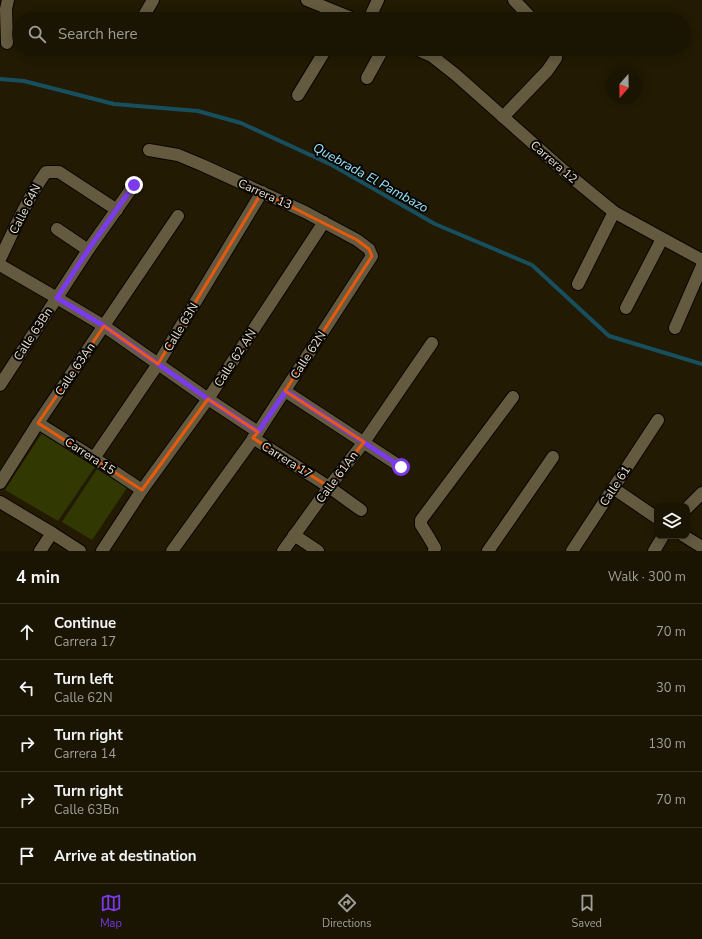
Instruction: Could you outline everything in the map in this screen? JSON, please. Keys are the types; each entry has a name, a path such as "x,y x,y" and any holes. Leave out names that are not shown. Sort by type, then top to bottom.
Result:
{"street":[{"path":"7,44 6,9 8,0"},
{"path":"146,12 153,0"},
{"path":"307,0 335,12"},
{"path":"372,12 378,0"},
{"path":"514,0 525,12"},
{"path":"298,95 322,56"},
{"path":"367,78 379,56"},
{"name":"Carrera 12","path":"432,56 456,75 564,172 614,212 702,260"},
{"path":"503,117 547,71 556,56"},
{"name":"Carrera 13","path":"149,150 178,155 262,192 357,240 369,249 372,256"},
{"name":"Calle 64N","path":"0,259 38,183 46,172 59,172 117,210"},
{"name":"Calle 63Bn","path":"0,385 88,250 134,185"},
{"name":"Calle 63N","path":"94,458 158,364 262,192"},
{"path":"578,284 614,212"},
{"name":"Calle 63An","path":"0,483 38,423 178,216"},
{"name":"Calle 62 AN","path":"102,551 142,490 208,399 324,222"},
{"path":"57,229 88,250"},
{"path":"626,308 662,239"},
{"name":"Calle 62N","path":"172,551 286,391 372,256"},
{"name":"Carrera 17","path":"0,265 104,326 208,399 360,510"},
{"path":"675,328 702,266"},
{"name":"Calle 61An","path":"283,551 329,487 364,442 432,344"},
{"path":"286,391 401,467"},
{"path":"434,551 435,548 421,525 421,520 513,397"},
{"name":"Calle 61","path":"572,551 658,420"},
{"name":"Carrera 15","path":"38,423 142,490"},
{"path":"488,551 553,457"},
{"path":"613,488 654,516"},
{"path":"690,505 702,493"},
{"path":"0,502 80,551"},
{"path":"40,551 52,533"},
{"path":"294,535 318,551"},
{"path":"654,551 661,539"},
{"path":"689,539 702,547"}],"highlighted area":[{"path":"262,192 357,240 369,249 372,256 285,391 364,442 329,487 253,438 258,432 208,399 142,490 38,423 104,326 158,364"}],"green space":[{"path":"44,430 97,464 58,521 5,490"},
{"path":"97,469 127,488 92,540 62,522"}],"waterway":[{"name":"Quebrada El Pambazo","path":"0,79 24,81 114,104 198,111 241,123 332,165 435,224 532,265 609,336 702,364"}],"route":[{"path":"134,185 88,250 57,298 104,326 258,432 286,391 401,467"}]}
